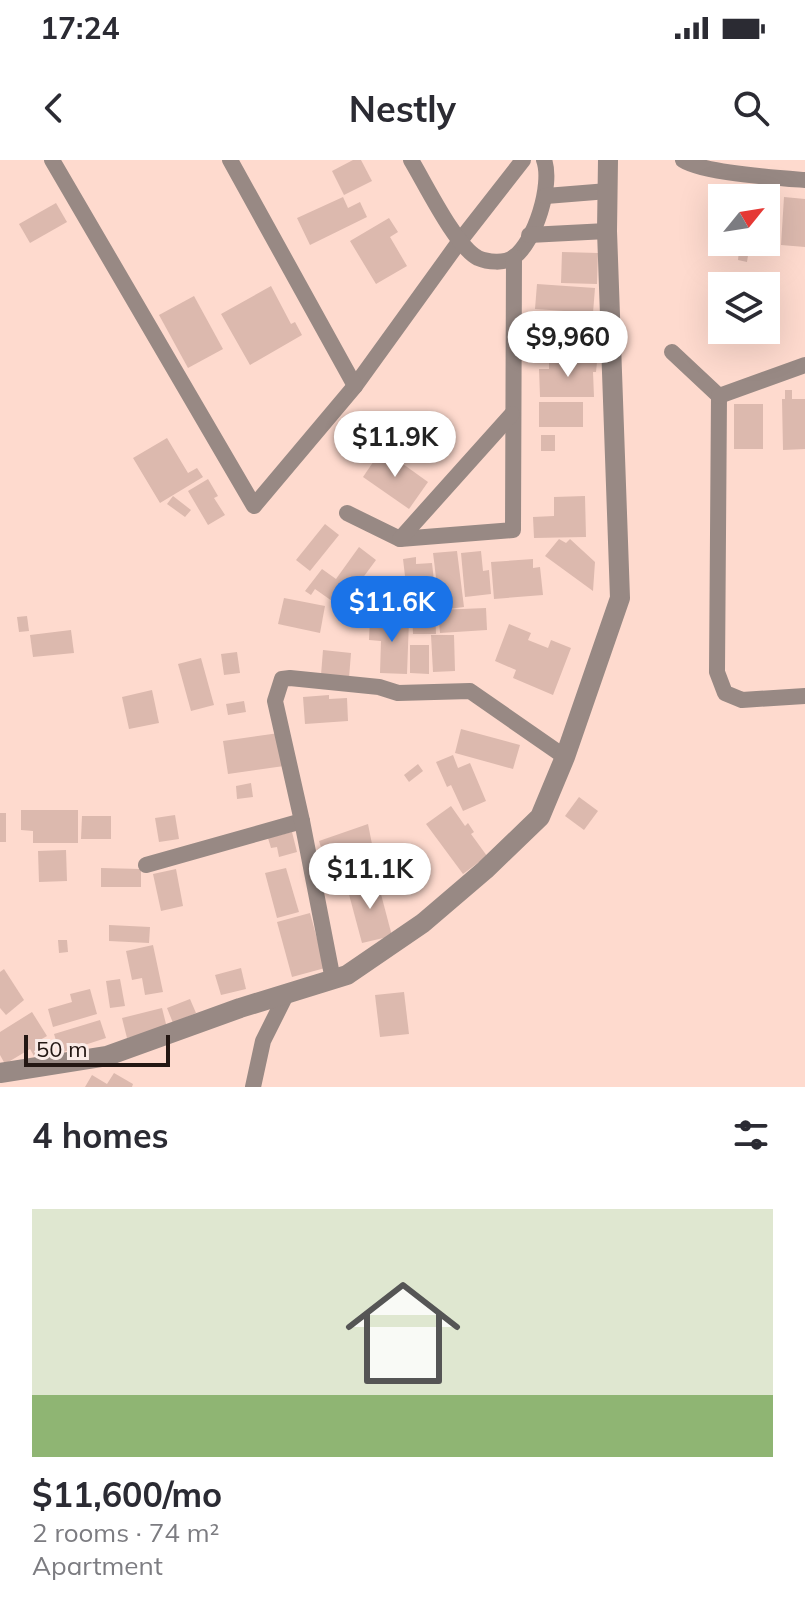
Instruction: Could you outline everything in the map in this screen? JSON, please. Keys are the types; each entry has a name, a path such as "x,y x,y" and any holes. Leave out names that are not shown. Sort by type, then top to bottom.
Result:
{"street":[{"path":"52,160 254,506 355,386 459,242 523,160"},
{"path":"230,160 355,386"},
{"path":"411,160 459,242 478,258 502,262 514,257 529,235 546,196 548,180 544,160"},
{"path":"0,1073 107,1056 347,975 423,923 540,817 565,757 620,598 607,231 608,160"},
{"path":"683,160 689,164 720,169 802,177"},
{"path":"546,196 608,191"},
{"path":"529,235 607,231"},
{"path":"347,513 400,539 513,530 514,257"},
{"path":"672,352 719,396 717,672 725,693 742,700 805,696"},
{"path":"719,396 805,365"},
{"path":"400,539 512,414"},
{"path":"333,980 275,701 282,679 379,687 398,693 470,691 565,757"},
{"path":"146,865 302,821"},
{"path":"253,1087 263,1041 287,993"}],"building":[{"path":"353,160 361,160 372,181 344,195 332,171"},
{"path":"343,197 348,208 360,202 367,217 310,245 297,218"},
{"path":"784,197 805,199 805,247 781,245"},
{"path":"56,203 67,222 30,243 19,224"},
{"path":"389,218 398,232 390,237 407,266 376,284 350,241"},
{"path":"562,252 598,253 597,284 561,283"},
{"path":"738,256 748,256 747,262 738,260"},
{"path":"537,284 595,288 593,313 535,309"},
{"path":"271,286 291,324 295,322 302,335 250,365 221,314"},
{"path":"194,296 223,349 188,368 159,315"},
{"path":"549,360 597,362 596,372 593,372 594,397 540,397 539,369 549,369"},
{"path":"785,390 792,390 792,399 805,399 805,449 783,450 782,399 785,399"},
{"path":"539,402 583,402 583,427 539,427"},
{"path":"734,404 763,404 763,449 734,449"},
{"path":"541,435 555,435 555,451 541,451"},
{"path":"167,438 188,473 197,468 203,477 160,503 133,458"},
{"path":"382,449 428,482 409,509 363,477"},
{"path":"208,479 218,496 214,498 225,515 208,525 188,491"},
{"path":"173,496 191,510 185,517 167,504"},
{"path":"585,496 586,537 534,538 533,517 554,516 554,497"},
{"path":"325,524 339,535 310,571 296,560"},
{"path":"559,539 566,543 570,539 595,562 593,591 545,556"},
{"path":"359,547 376,560 359,583 369,590 353,611 345,605 342,608 315,589 311,595 305,591 322,569 336,579"},
{"path":"457,551 464,607 440,610 433,553"},
{"path":"481,551 483,571 489,570 491,594 465,597 461,553"},
{"path":"416,557 416,564 432,563 437,608 409,610 403,559"},
{"path":"533,559 533,568 540,567 543,595 494,599 491,562"},
{"path":"284,598 325,606 320,633 278,624"},
{"path":"486,608 487,630 440,633 438,610"},
{"path":"435,611 436,634 413,634 412,612"},
{"path":"27,616 29,631 19,632 17,617"},
{"path":"370,618 409,620 407,674 380,673 381,641 369,640"},
{"path":"509,624 531,633 528,640 548,648 551,640 571,648 553,695 513,678 516,670 495,661"},
{"path":"71,630 74,653 33,657 30,635"},
{"path":"431,635 454,635 455,671 433,672"},
{"path":"410,645 429,645 429,674 410,673"},
{"path":"323,650 351,653 349,678 321,675"},
{"path":"237,652 240,673 224,675 221,654"},
{"path":"201,658 214,705 191,711 178,664"},
{"path":"152,690 159,723 129,729 122,697"},
{"path":"329,695 329,699 347,698 348,721 305,724 303,697"},
{"path":"244,701 246,712 228,715 226,704"},
{"path":"461,729 520,745 513,769 455,753"},
{"path":"279,733 284,766 228,774 223,741"},
{"path":"453,755 458,768 470,763 486,801 463,811 451,785 447,787 436,762"},
{"path":"418,764 423,771 409,782 404,775"},
{"path":"251,783 253,797 237,799 236,786"},
{"path":"579,797 598,811 584,830 565,816"},
{"path":"451,806 465,826 468,823 474,832 471,834 487,856 463,874 426,824"},
{"path":"21,810 78,810 78,843 33,843 33,831 21,830"},
{"path":"0,813 6,813 6,842 0,842"},
{"path":"175,815 179,839 159,842 155,818"},
{"path":"82,816 111,816 111,839 81,839"},
{"path":"368,824 373,849 360,853 362,858 328,869 319,841"},
{"path":"292,832 297,852 279,857 277,847 271,848 268,838"},
{"path":"66,850 67,881 39,882 38,851"},
{"path":"101,868 141,869 141,887 101,887"},
{"path":"286,868 299,912 277,918 265,873"},
{"path":"176,869 183,906 161,911 153,874"},
{"path":"377,879 392,936 362,943 347,887"},
{"path":"310,913 325,968 292,977 277,922"},
{"path":"109,925 150,927 149,943 109,941"},
{"path":"58,940 67,940 68,952 59,953"},
{"path":"153,945 163,992 145,995 142,978 132,980 126,951"},
{"path":"241,968 246,989 221,995 215,975"},
{"path":"4,969 24,1000 6,1015 0,1008 0,972"},
{"path":"120,979 125,1006 110,1008 106,981"},
{"path":"90,989 97,1014 53,1027 48,1009 72,1002 70,994"},
{"path":"404,992 409,1034 380,1037 375,995"},
{"path":"190,999 196,1013 173,1023 167,1008"},
{"path":"162,1008 167,1028 127,1038 122,1018"},
{"path":"32,1012 47,1036 40,1040 45,1049 34,1056 30,1049 5,1064 0,1055 0,1032"},
{"path":"100,1020 106,1038 60,1053 54,1034"},
{"path":"114,1073 133,1084 132,1087 85,1087 92,1075 107,1084"}]}
